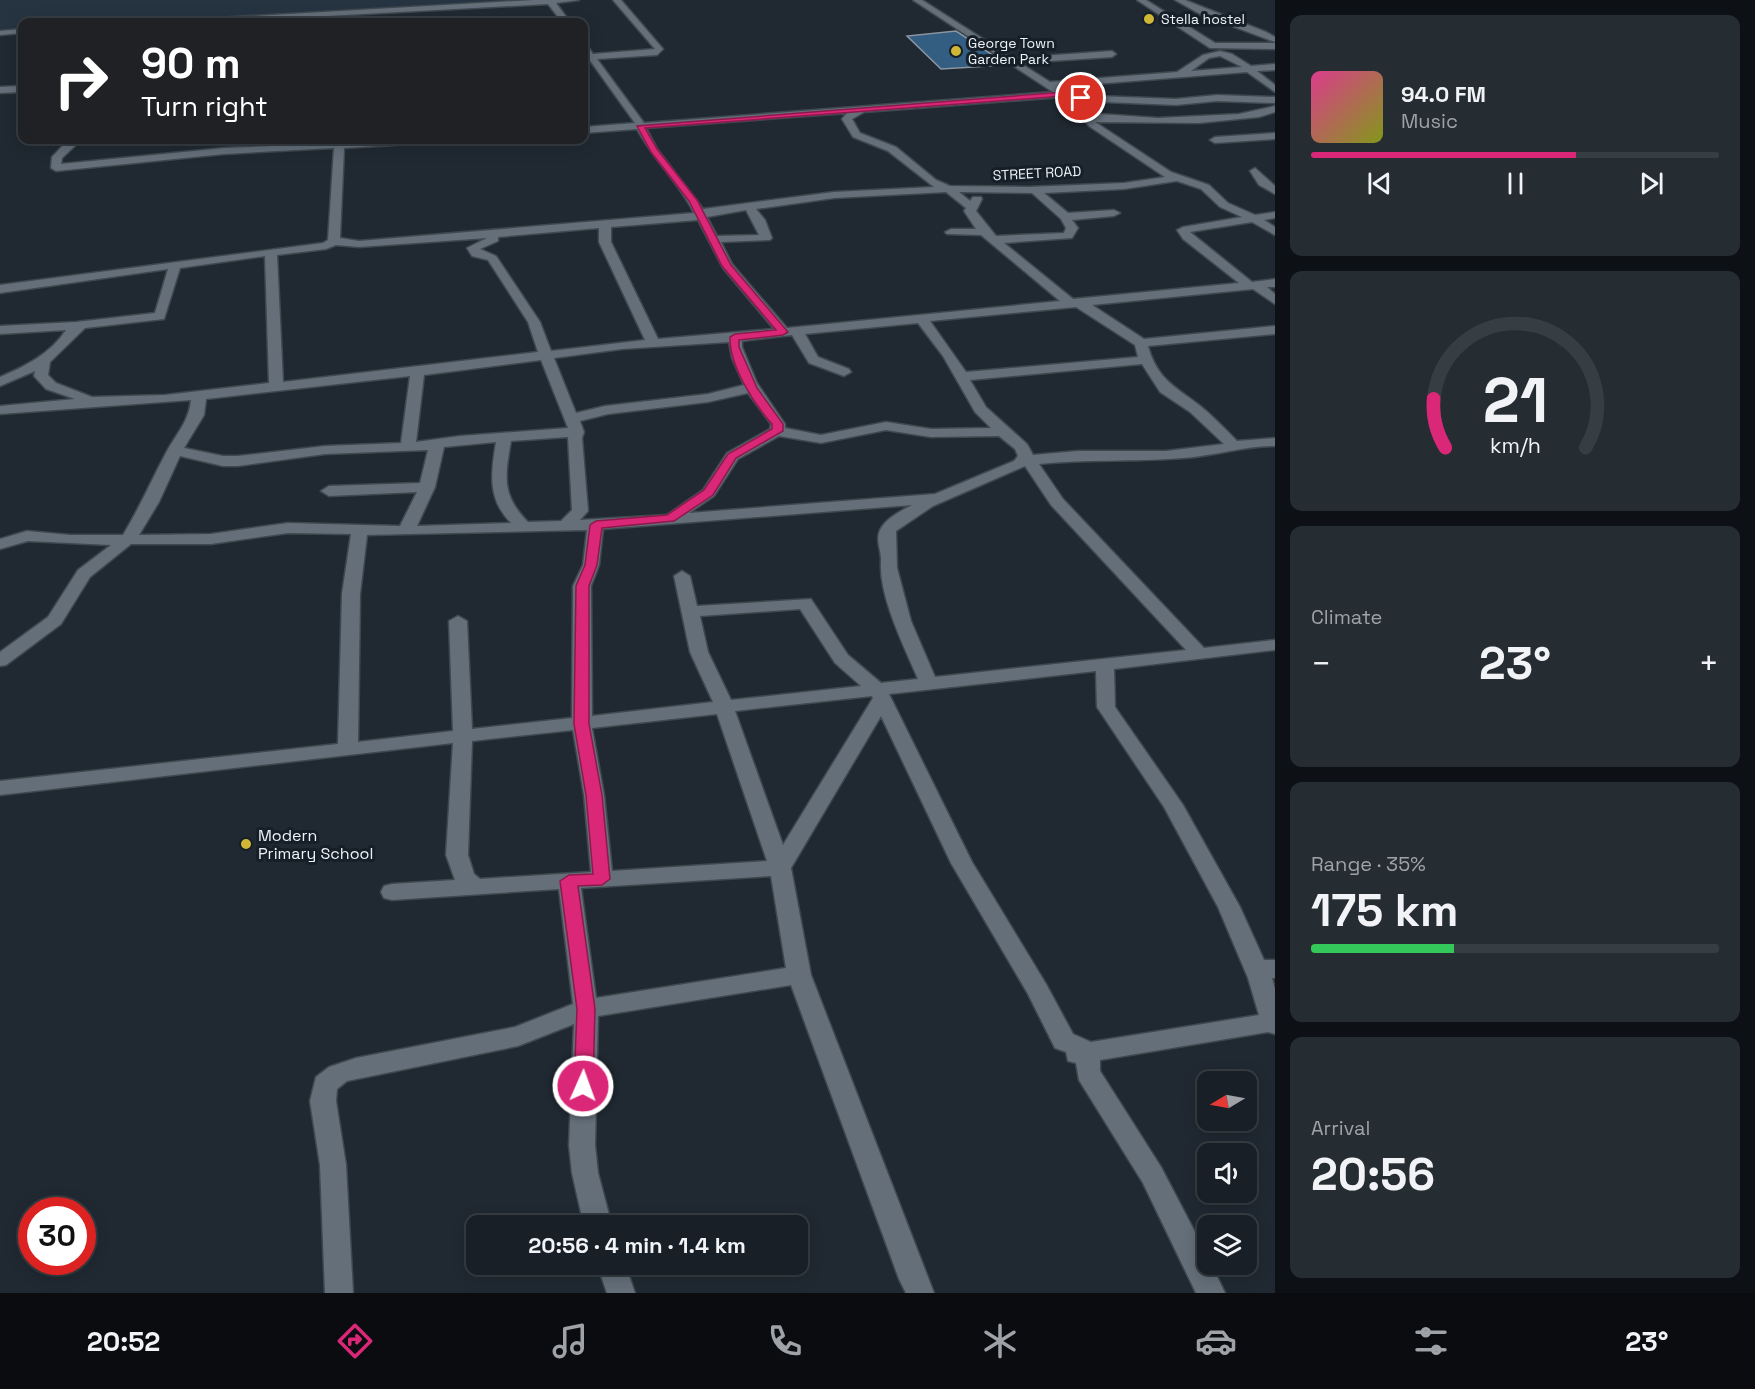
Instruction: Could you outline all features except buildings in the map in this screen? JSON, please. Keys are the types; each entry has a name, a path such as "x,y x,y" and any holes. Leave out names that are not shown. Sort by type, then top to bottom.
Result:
{"street":[{"path":"326,18 442,7 574,0"},
{"path":"591,57 657,52 659,49 617,0"},
{"path":"917,0 1098,117 1131,121 1206,120 1269,125"},
{"path":"1141,0 1213,46 1275,46"},
{"path":"1179,0 1210,17 1244,27 1275,40"},
{"path":"555,1 564,18"},
{"path":"442,7 447,16"},
{"path":"1244,27 1269,26"},
{"path":"0,33 18,31"},
{"path":"588,53 641,126 653,150 701,215 727,266 783,332"},
{"path":"1011,61 1112,54"},
{"path":"1173,74 1187,71 1207,56 1216,54 1252,69 1262,83 1275,89"},
{"path":"1050,85 1275,67"},
{"path":"0,90 18,89"},
{"path":"588,130 1064,96 1176,102 1217,98 1275,100"},
{"path":"1064,96 1069,109 1084,108"},
{"path":"1269,125 1264,110 1275,109"},
{"path":"861,110 852,113 847,119 856,135 892,149 932,182 948,189 970,206"},
{"path":"1098,117 1090,121 1092,124 1176,178 1205,187 1224,205 1253,218 1275,232"},
{"path":"1215,140 1269,125"},
{"path":"72,144 57,157 56,168 314,144"},
{"path":"334,241 340,144"},
{"path":"1255,171 1263,183 1275,191"},
{"name":"STREET ROAD","path":"0,289 322,247 334,241 359,244 605,224 701,215 797,200 866,199 896,192 1124,186 1176,178"},
{"path":"981,190 970,206 970,211 989,236 1073,303 1107,319 1141,343 1147,360 1165,390 1195,409 1234,446"},
{"path":"951,232 989,236 1068,236 1072,228 1065,217 1035,190"},
{"path":"714,239 766,238 759,220 749,207"},
{"path":"1065,217 1114,213"},
{"path":"1275,215 1183,230 1187,237 1275,300"},
{"path":"605,224 605,242 653,343"},
{"path":"509,232 473,248 476,254 492,258 534,322 556,384 575,425 580,511 567,524"},
{"path":"271,252 276,385"},
{"path":"0,330 78,326 160,316 175,265"},
{"path":"0,410 96,400 165,399 653,343 735,337 1275,283"},
{"path":"920,317 949,355 981,409 1022,447 1026,460 1058,502 1198,652"},
{"path":"0,382 45,360 61,347 71,331 78,326"},
{"path":"1141,343 1275,330"},
{"path":"797,331 803,348 819,366 844,372"},
{"path":"735,337 734,347 752,388 763,408 778,424 777,431"},
{"path":"45,360 41,376 47,384 96,400"},
{"path":"961,377 1147,360"},
{"path":"408,447 418,370"},
{"path":"175,450 214,460 238,461 325,450 408,447 504,437 575,425 605,410 708,398 752,388"},
{"path":"0,661 55,620 84,574 100,564 129,538 151,502 175,450 197,415 199,394"},
{"path":"670,519 709,493 732,456 777,431 821,439 885,426 931,433 1004,432"},
{"path":"504,437 497,481 507,512 523,526"},
{"path":"928,682 896,601 888,566 890,566 886,536 894,522 940,498 1026,460 1078,455 1175,454 1275,442"},
{"path":"406,531 427,487 437,444"},
{"path":"329,490 427,487"},
{"path":"0,544 27,536 77,540 212,539 288,528 406,531 567,524 596,525 940,498"},
{"path":"596,525 591,565 582,586 582,724 594,795 602,879"},
{"path":"348,748 351,594 360,529"},
{"path":"682,576 699,652 724,706 780,868 799,975 909,1270 920,1293"},
{"path":"690,611 722,611 805,603 841,659 880,694 962,863 1038,990 1064,1041 1079,1053 1088,1073 1101,1090 1152,1175 1211,1293"},
{"path":"458,621 463,736 457,855 465,878 475,887"},
{"path":"0,788 582,724 724,706 880,694 928,682 1198,652 1274,647"},
{"path":"1079,1053 1274,1023 1266,969 1173,805 1106,707 1105,663"},
{"path":"780,868 880,694"},
{"path":"392,892 780,868"},
{"path":"569,881 586,1009 582,1145 585,1173 595,1215"},
{"path":"339,1293 333,1165 323,1101 325,1084 338,1074 356,1068 518,1036 586,1009 799,975"},
{"path":"615,1275 621,1293"}],"shaded area":[{"path":"0,0 548,0 215,18 18,18 18,29 0,30"}],"place":[{"name":"Stella hostel","path":"1149,19"},
{"name":"George Town Garden Park","path":"956,51"},
{"name":"Modern Primary School","path":"246,844"}],"route":[{"path":"583,1086 586,1009 569,881 602,879 594,795 582,724 582,586 591,565 596,525 670,519 709,493 728,459 777,431 778,424 763,408 734,347 735,337 783,332 727,266 699,209 653,150 640,126 1064,94 1072,98 1081,98"}]}
